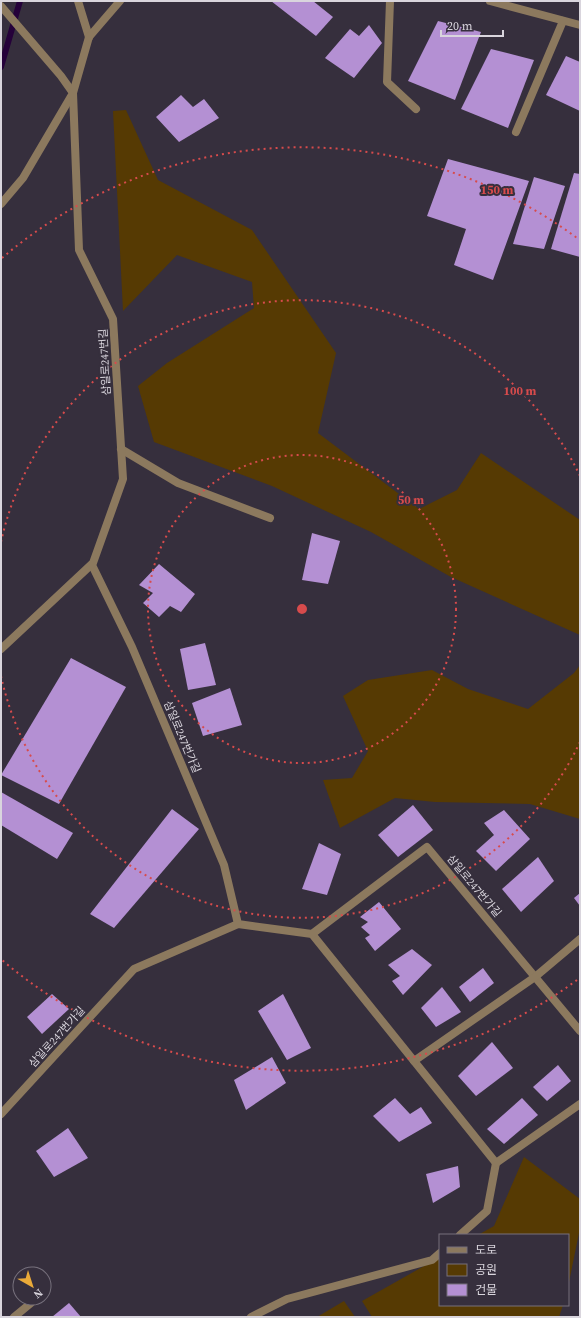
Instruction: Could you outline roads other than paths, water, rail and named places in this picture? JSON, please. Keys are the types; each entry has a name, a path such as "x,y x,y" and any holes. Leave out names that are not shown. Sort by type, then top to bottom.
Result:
{"street":[{"path":"78,1 89,37"},
{"name":"삼일로247번길","path":"1,649 92,565 123,479 113,319 79,250 73,93 89,37 120,1"},
{"path":"390,1 387,82 416,109"},
{"path":"490,1 580,25"},
{"path":"1,6 61,76 73,93 23,178 1,204"},
{"path":"516,132 563,21"},
{"path":"121,449 178,483 270,518"},
{"name":"삼일로247번가길","path":"1,1114 134,969 238,924 224,865 132,648 92,565"},
{"name":"삼일로247번가길","path":"312,934 427,847 580,1031"},
{"path":"238,924 312,934 496,1164"},
{"path":"414,1061 535,977 580,940"},
{"path":"461,1234 487,1211 496,1164 580,1104"},
{"path":"251,1317 287,1298 432,1260 439,1254"},
{"path":"14,1317 27,1306"}],"waterway":[{"path":"1,67 20,1"}]}
